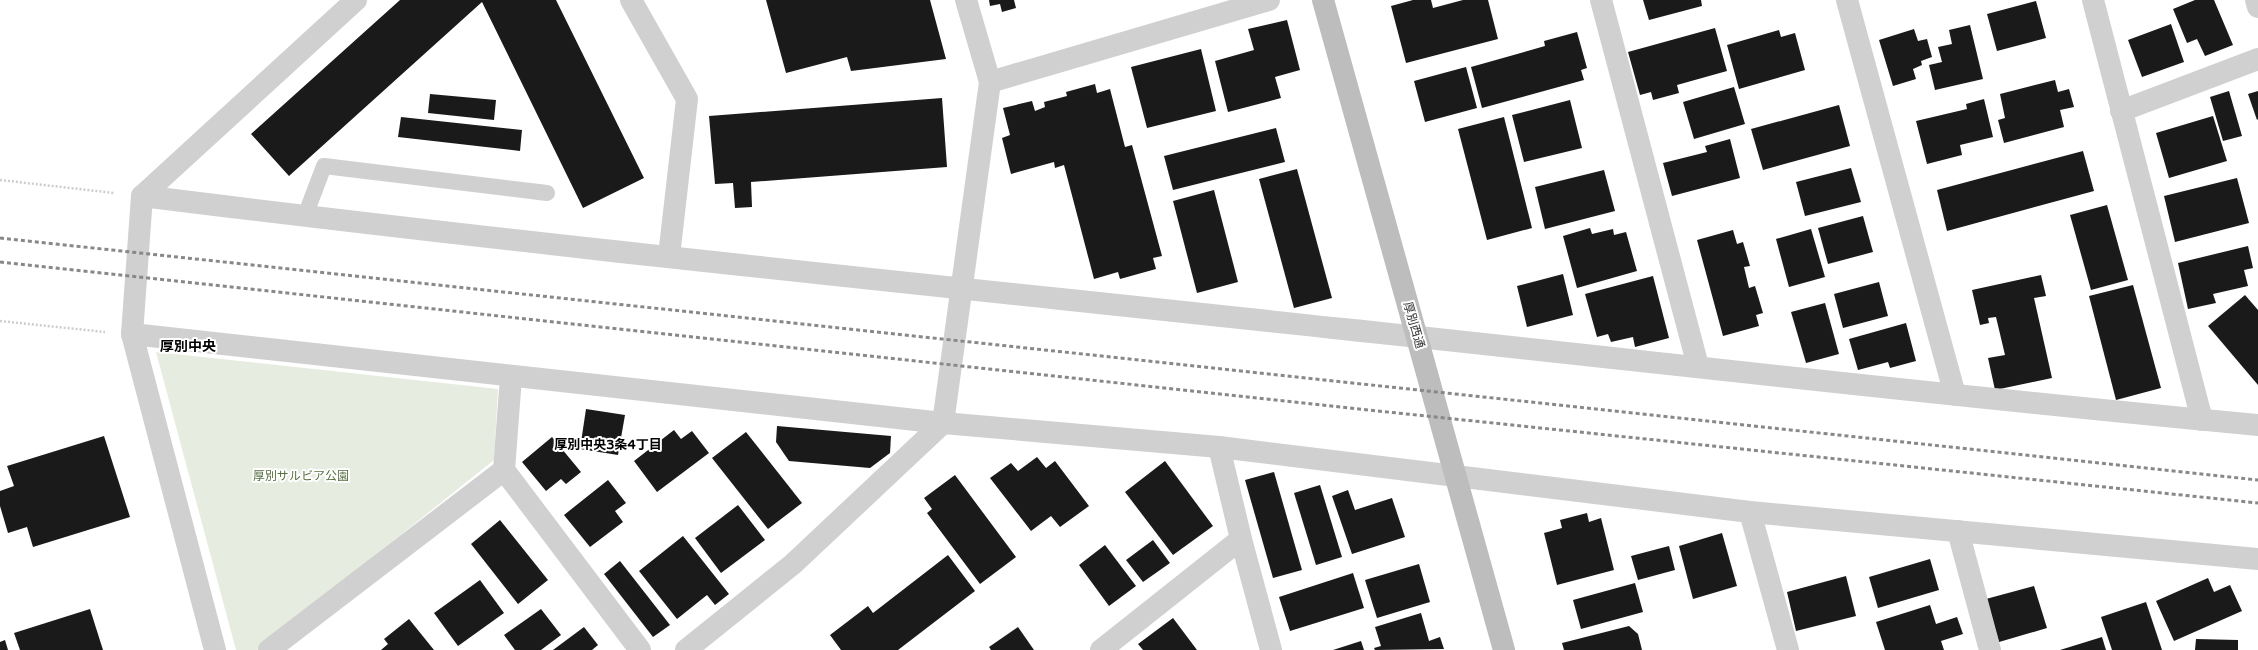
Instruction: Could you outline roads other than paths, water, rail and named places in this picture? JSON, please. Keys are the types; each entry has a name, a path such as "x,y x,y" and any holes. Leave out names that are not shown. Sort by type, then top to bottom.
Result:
{"street":[{"path":"215,650 132,334 142,196 356,0"},
{"path":"631,0 687,99 669,256"},
{"path":"686,650 794,564 943,423 990,82 966,0"},
{"path":"990,82 1269,0"},
{"name":"厚別西通","path":"1323,0 1504,650"},
{"path":"1601,0 1698,366"},
{"path":"1847,0 1955,395"},
{"path":"2093,0 2202,420"},
{"path":"2256,0 2258,7"},
{"path":"2121,111 2258,59"},
{"path":"142,196 305,216 961,288 1698,366 1955,395 2258,425"},
{"path":"132,334 511,377 943,423 1219,447 1750,512 1958,530 2258,560"},
{"path":"511,377 504,470 640,650"},
{"path":"1219,447 1270,650"},
{"path":"269,650 504,470"},
{"path":"1750,512 1788,650"},
{"path":"1958,530 1990,650"},
{"path":"1101,650 1241,539"}],"lane":[{"path":"305,216 324,166 547,193"}],"railway":[{"path":"0,238 2258,480"},
{"path":"0,262 1359,409 2258,503"}],"district":[{"name":"厚別中央","path":"188,346"},
{"name":"厚別中央3条4丁目","path":"608,444"}],"park label":[{"name":"厚別サルビア公園","path":"301,476"}]}
